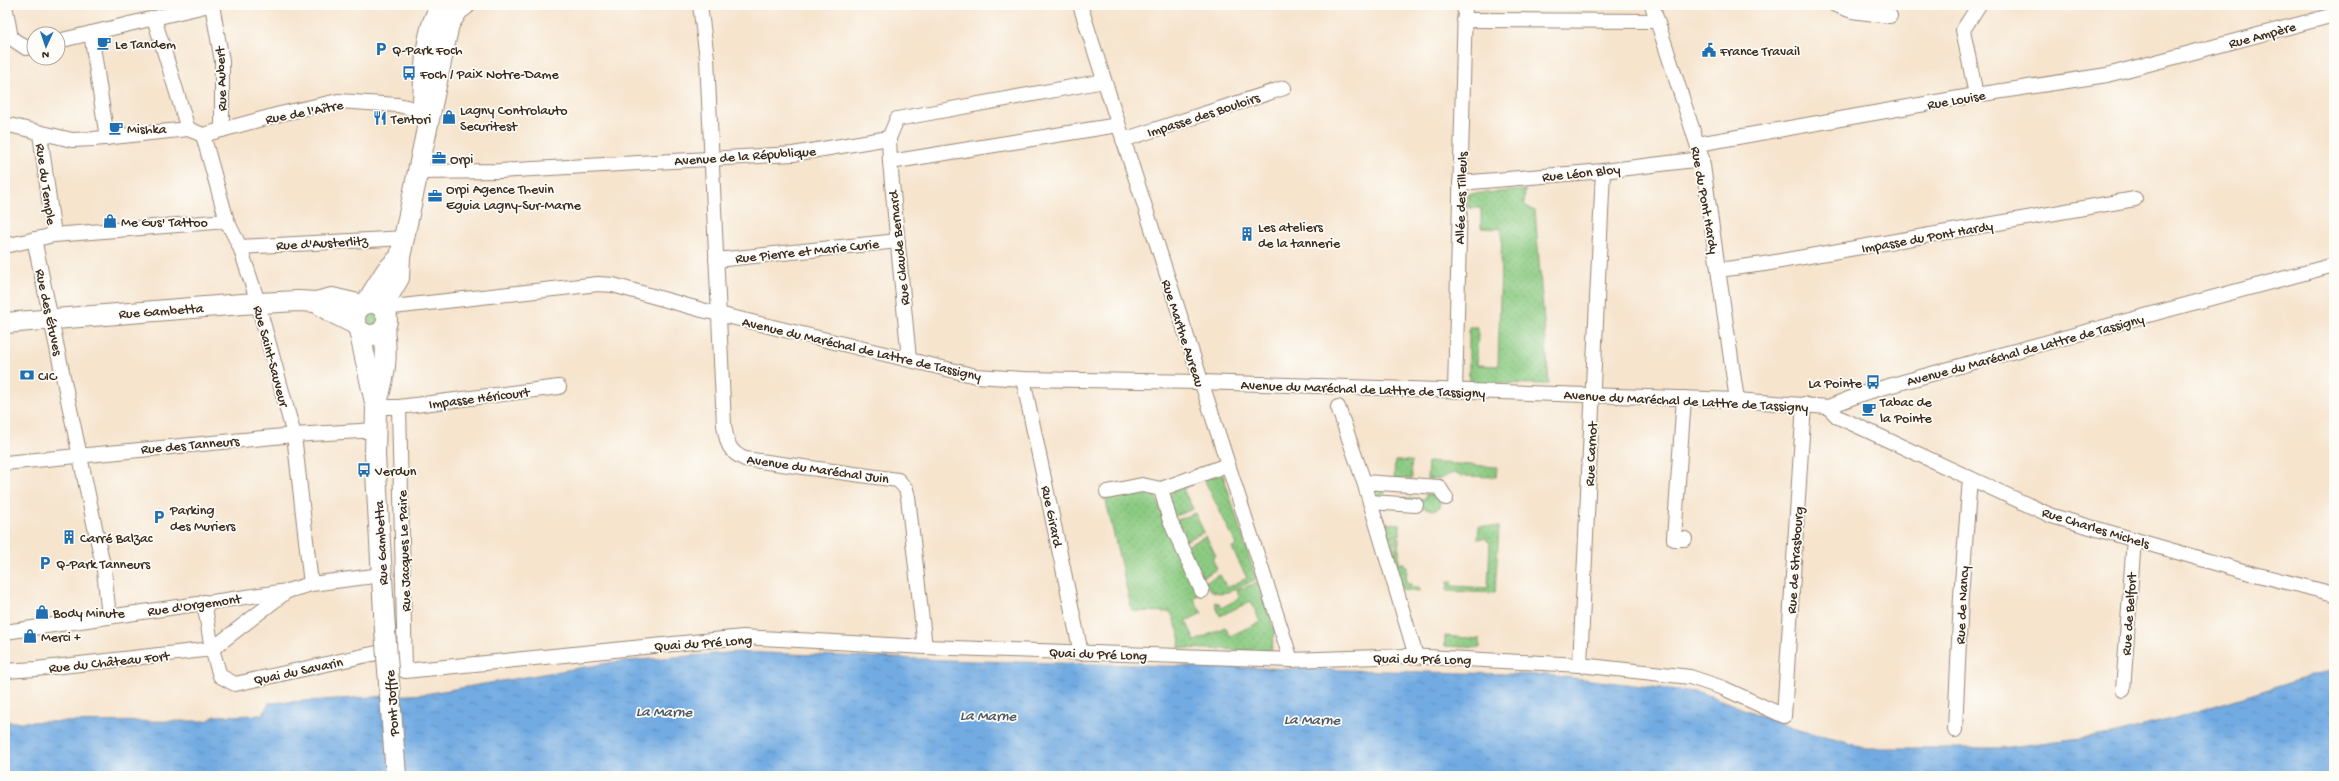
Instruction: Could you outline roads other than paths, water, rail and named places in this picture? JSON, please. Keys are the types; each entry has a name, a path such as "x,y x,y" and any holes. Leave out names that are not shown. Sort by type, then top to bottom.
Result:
{"main road":[{"path":"423,144 422,112 425,64 431,31 442,5"},
{"path":"357,327 355,313 374,306 398,278 400,257 449,24 458,10 465,5"},
{"name":"Rue Gambetta","path":"5,323 53,318 298,301 316,302 332,298 374,306"},
{"path":"316,302 370,335 378,334 384,329 388,321 374,306"},
{"name":"Rue Gambetta","path":"357,327 376,407 385,630"},
{"name":"Rue Gambetta","path":"376,407 385,373 387,355 384,329"},
{"name":"Pont Joffre","path":"385,630 396,776"}],"street":[{"path":"5,5 11,38 26,48"},
{"path":"66,39 211,5"},
{"name":"Rue Aubert","path":"211,5 222,61 222,130"},
{"name":"Avenue du Maréchal Juin","path":"700,5 705,30 720,314 724,424 727,446 734,454 745,459 898,480 906,489 925,647"},
{"name":"Rue Marthe Aureau","path":"1080,5 1122,140 1291,660"},
{"name":"Allée des Tilleuls","path":"1456,391 1465,5"},
{"name":"Rue du Pont Hardy","path":"1652,5 1702,159 1737,400"},
{"path":"1835,5 1852,11 1890,16"},
{"path":"1976,95 1963,30 1980,5"},
{"name":"Rue Ampère","path":"2213,47 2334,15"},
{"path":"154,18 188,129"},
{"path":"1464,20 1658,21"},
{"path":"92,33 107,138"},
{"name":"Rue Louise","path":"1698,144 1976,95 2108,75 2213,47"},
{"path":"889,138 897,119 906,116 1104,81"},
{"name":"Impasse des Bouloirs","path":"1122,140 1284,88"},
{"name":"Rue de l'Aître","path":"203,135 280,114 338,101 398,105 422,112"},
{"path":"9,125 40,134 72,140 107,138 188,129 203,135"},
{"path":"890,162 1118,125"},
{"name":"Rue du Temple","path":"40,134 54,235"},
{"name":"Rue Saint-Sauveur","path":"203,135 227,221 240,247 258,304 294,434 311,584"},
{"name":"Avenue de la République","path":"418,172 500,171 793,154 889,138"},
{"name":"Rue Claude Bernard","path":"889,138 909,359"},
{"name":"Rue Léon Bloy","path":"1460,184 1603,171 1702,159"},
{"name":"Rue Carnot","path":"1580,665 1603,171"},
{"name":"Impasse du Pont Hardy","path":"1718,270 1772,263 2135,199"},
{"path":"5,246 54,235 227,221"},
{"name":"Rue d'Austerlitz","path":"240,247 405,238"},
{"name":"Rue des Étuves","path":"34,239 53,318 104,570 109,617"},
{"name":"Rue Pierre et Marie Curie","path":"716,260 898,241"},
{"name":"Avenue du Maréchal de Lattre de Tassigny","path":"374,306 598,284 613,285 720,314 976,376 1023,380 1200,382 1684,398 1804,404 1828,407 1864,393 1959,366 2334,265"},
{"name":"Rue Girard","path":"1023,380 1081,653"},
{"name":"Impasse Héricourt","path":"376,407 399,407 558,388"},
{"path":"1684,398 1674,539 1685,539"},
{"name":"Rue de Strasbourg","path":"1784,716 1804,404"},
{"name":"Rue Jacques Le Paire","path":"399,407 406,646 405,671"},
{"path":"1338,407 1364,482 1416,656"},
{"name":"Rue Charles Michels","path":"1828,407 1838,417 2052,516 2243,571 2334,594"},
{"name":"Rue des Tanneurs","path":"5,463 294,434 376,430"},
{"path":"1107,492 1142,485 1161,489 1227,465"},
{"name":"Rue de Nancy","path":"1955,730 1961,596 1970,479"},
{"path":"1364,482 1439,487 1446,498"},
{"path":"1161,489 1170,521 1202,591"},
{"path":"1370,502 1416,505"},
{"name":"Rue de Belfort","path":"2123,690 2134,539"},
{"name":"Rue d'Orgemont","path":"5,632 287,591 311,584 382,575"},
{"path":"212,649 287,591"},
{"name":"Quai du Savarin","path":"204,602 212,649 220,676 235,684 406,646"},
{"name":"Quai du Pré Long","path":"405,671 744,637 925,647 1291,660 1416,656 1580,665 1690,677 1723,688 1784,716"},
{"name":"Rue du Château Fort","path":"5,671 36,669 212,649"}],"water":[{"name":"La Marne","path":"739,652 973,661 1547,675 1703,693 1792,728 1867,748 2002,748 2112,734 2175,718 2334,669 2334,776 5,776 5,722 207,721 215,716 262,715 269,703 425,694 614,662"}],"place":[{"name":"Le Tandem","path":"104,43"},
{"name":"Q-Park Foch","path":"381,49"},
{"name":"France Travail","path":"1709,50"},
{"name":"Foch / Paix Notre-Dame","path":"409,73"},
{"name":"Lagny Controlauto Securitest","path":"449,117"},
{"name":"Tentori","path":"380,118"},
{"name":"Mishka","path":"116,128"},
{"name":"Orpi","path":"439,158"},
{"name":"Orpi Agence Thevin Eguia Lagny-Sur-Marne","path":"435,196"},
{"name":"Me Gus' Tattoo","path":"110,221"},
{"name":"Les ateliers de la tannerie","path":"1247,234"},
{"name":"CIC","path":"27,375"},
{"name":"La Pointe","path":"1873,382"},
{"name":"Tabac de la Pointe","path":"1869,409"},
{"name":"Verdun","path":"364,470"},
{"name":"Parking des Muriers","path":"159,517"},
{"name":"Carré Balzac","path":"69,537"},
{"name":"Q-Park Tanneurs","path":"45,563"},
{"name":"Body Minute","path":"42,612"},
{"name":"Merci +","path":"30,636"}]}
